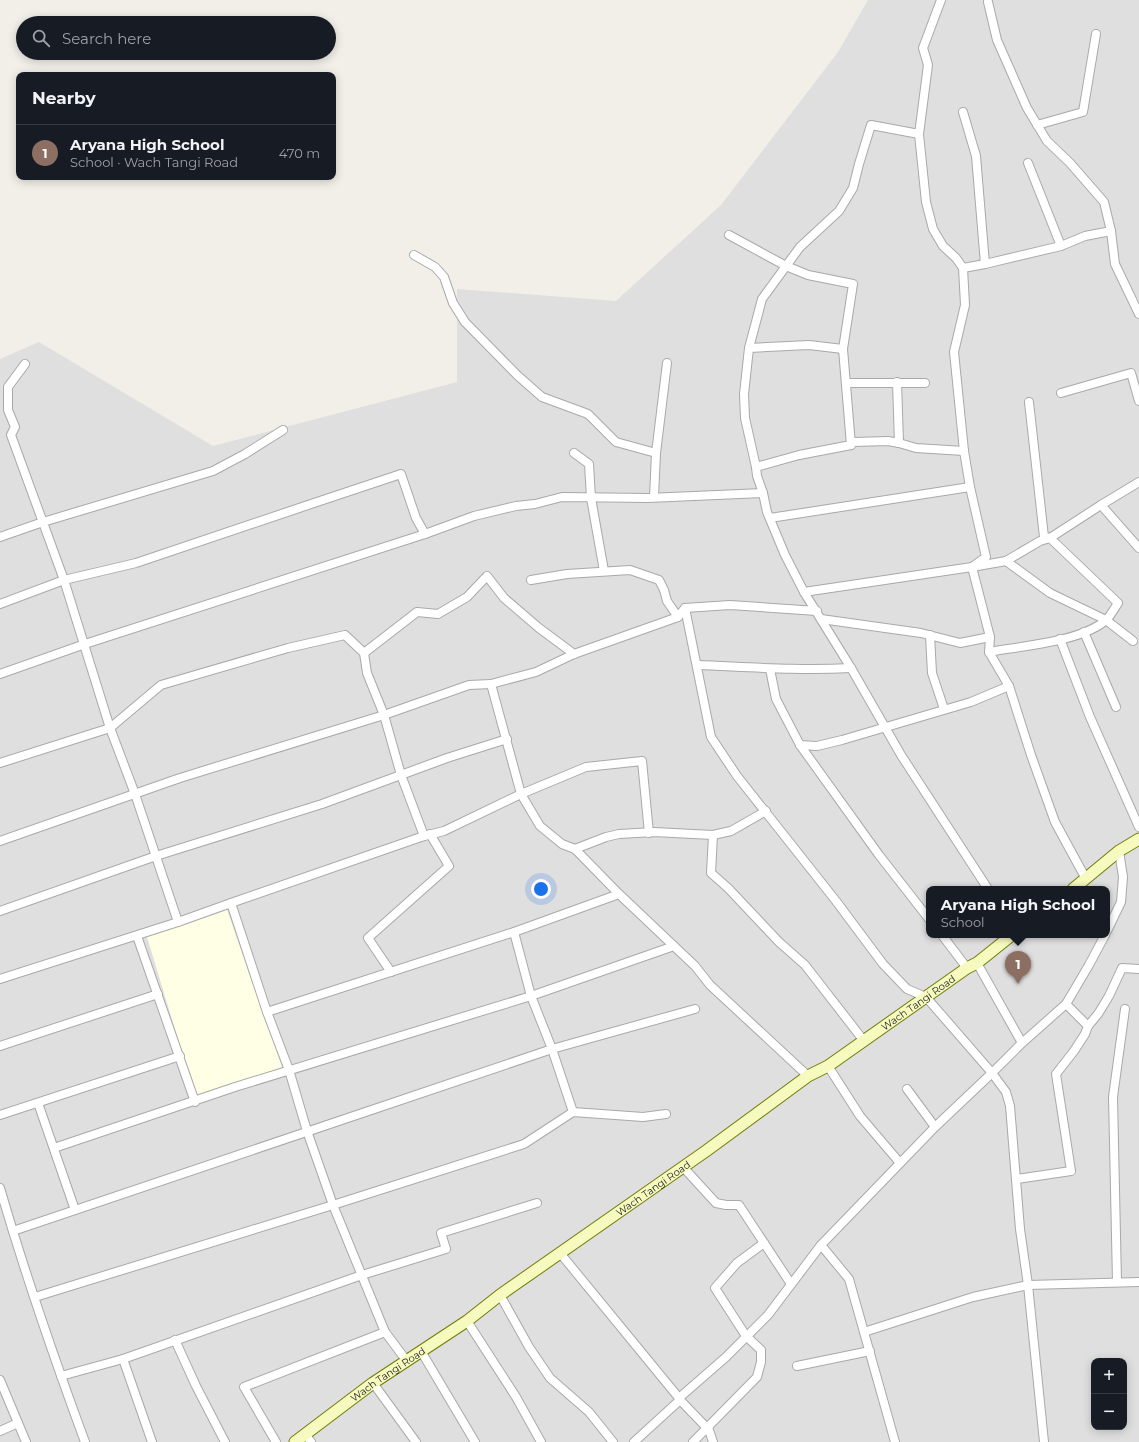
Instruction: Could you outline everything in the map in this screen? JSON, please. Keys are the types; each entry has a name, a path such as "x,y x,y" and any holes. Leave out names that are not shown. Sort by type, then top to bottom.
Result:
{"main road":[{"path":"1077,886 1119,851 1139,839"},
{"name":"Wach Tangi Road","path":"295,1442 308,1438 373,1383 467,1321 500,1295 683,1167 808,1076 828,1066 972,966 1008,938"}],"street":[{"path":"941,0 923,48 928,65 919,134 926,202 933,230 943,246 956,258 963,268 965,305 954,352 964,451 970,487 986,557 972,567"},
{"path":"988,2 997,40 1027,108 1047,142 1070,164 1104,202 1111,231 1115,264 1139,314"},
{"path":"1037,125 1083,112 1096,34"},
{"path":"963,112 976,156 985,264"},
{"path":"919,134 871,125 853,188 839,211 800,247 762,299 749,348 744,394 745,418 757,476 763,493 767,512 785,555 804,592 851,668 884,727 986,886"},
{"path":"1028,163 1061,246"},
{"path":"963,268 1061,246 1085,236 1111,231"},
{"path":"729,235 786,266 808,275 853,284 843,349 851,444"},
{"path":"414,255 435,267 444,277 453,303 464,322 517,375 542,397 588,414 616,442 656,453"},
{"path":"749,348 809,346 843,349"},
{"path":"654,497 656,453 667,363"},
{"path":"25,364 8,387 8,410 15,427 11,435 64,580 110,728 135,794 178,922"},
{"path":"1061,393 1130,373 1139,401"},
{"path":"897,382 899,443"},
{"path":"846,383 925,383"},
{"path":"989,652 1060,639 1084,632 1106,620 1118,603 1050,538 1044,537 1029,402"},
{"path":"0,537 43,522 213,471 245,454 283,430"},
{"path":"756,466 861,441 899,443 916,448 964,451"},
{"path":"574,453 589,464 592,498 604,571"},
{"path":"0,604 64,580 136,563 401,474 416,518 425,534"},
{"path":"804,592 1006,561 1040,541 1050,538 1139,482"},
{"path":"770,518 970,487"},
{"path":"0,674 85,644 425,534 474,516 516,506 535,504 562,497 654,497 763,493"},
{"path":"1101,505 1139,548"},
{"path":"1006,561 1050,593 1106,620 1133,641"},
{"path":"972,567 990,637 989,652 1009,686 1031,755 1055,822 1086,878"},
{"path":"531,580 567,574 630,570 659,580 667,601 678,617"},
{"path":"364,653 417,612 438,614 468,597 487,576 504,598 539,628 574,654"},
{"path":"0,842 180,778 384,715 469,685 491,684 536,672 574,654 678,617 685,608 730,604 819,615 921,633 960,643 990,637"},
{"path":"685,608 711,737 737,776 836,901 883,964 907,989 926,998 992,1073 1006,1092 1010,1106 1020,1229 1028,1285 1044,1442"},
{"path":"1084,632 1116,706"},
{"path":"0,763 110,728 161,685 288,648 345,635 364,653 367,673 384,715 401,775 427,835 449,866 368,938 391,972"},
{"path":"930,635 932,673 944,710"},
{"path":"1060,639 1090,717 1139,827"},
{"path":"697,666 770,669 851,668"},
{"path":"770,669 776,699 800,745 878,855 926,915"},
{"path":"491,684 521,794 540,826 562,844 575,849 619,894 695,966 710,985 808,1076"},
{"path":"800,745 817,746 971,702 1009,686"},
{"path":"0,911 156,856 322,804 446,758 507,739"},
{"path":"0,980 137,936 427,835 444,831 521,794 586,767 642,761 649,833"},
{"path":"575,849 606,837 619,834 649,833 713,835 731,831 766,811"},
{"path":"713,835 711,873 733,893 779,942 805,965 864,1041"},
{"path":"1110,925 1121,902 1123,877 1119,851"},
{"path":"267,1012 514,932 619,894"},
{"path":"231,903 267,1012 289,1070 307,1131 333,1205 385,1332 406,1360"},
{"path":"514,932 531,996 552,1048 573,1112"},
{"path":"137,936 195,1102"},
{"path":"945,938 972,966 1022,1043"},
{"path":"634,1442 726,1357 768,1314 821,1245 935,1127 1022,1043 1066,1004 1103,938"},
{"path":"54,1148 289,1070 531,996 674,946"},
{"path":"1017,1179 1071,1172 1056,1074 1085,1034 1088,1026 1098,1014 1109,996 1122,968 1139,969"},
{"path":"0,1046 158,994"},
{"path":"1066,1004 1088,1026"},
{"path":"13,1231 552,1048 695,1009"},
{"path":"1117,1282 1113,1097 1124,1009"},
{"path":"0,1115 180,1056"},
{"path":"828,1066 860,1116 900,1163"},
{"path":"907,1089 935,1127"},
{"path":"38,1103 75,1210"},
{"path":"35,1297 524,1144 573,1112 643,1117 666,1114"},
{"path":"683,1167 716,1203 739,1205 792,1284"},
{"path":"0,1188 61,1376 85,1442"},
{"path":"61,1376 123,1359 362,1275 446,1249 441,1233 537,1203"},
{"path":"693,1442 756,1377 761,1362 760,1350 746,1336 715,1288 736,1263 764,1242"},
{"path":"821,1245 849,1279 895,1442"},
{"path":"560,1253 680,1399 707,1427 713,1442"},
{"path":"864,1332 973,1297 1028,1285 1139,1282"},
{"path":"500,1295 529,1347 550,1378 589,1412 613,1442"},
{"path":"467,1321 516,1397 541,1442"},
{"path":"276,1442 244,1387 385,1332"},
{"path":"175,1340 196,1386 225,1442"},
{"path":"421,1351 475,1442"},
{"path":"797,1366 870,1351"},
{"path":"123,1359 152,1442"},
{"path":"0,1380 26,1442"},
{"path":"373,1383 416,1442"},
{"path":"0,1431 18,1423"}],"shaded area":[{"path":"868,0 1139,0 1139,1442 0,1442 0,359 39,342 213,446 457,382 457,289 616,301 721,205 838,52"},
{"path":"227,910 282,1067 196,1098 147,937"}],"place":[{"name":"Aryana High School","path":"1018,984"}]}
